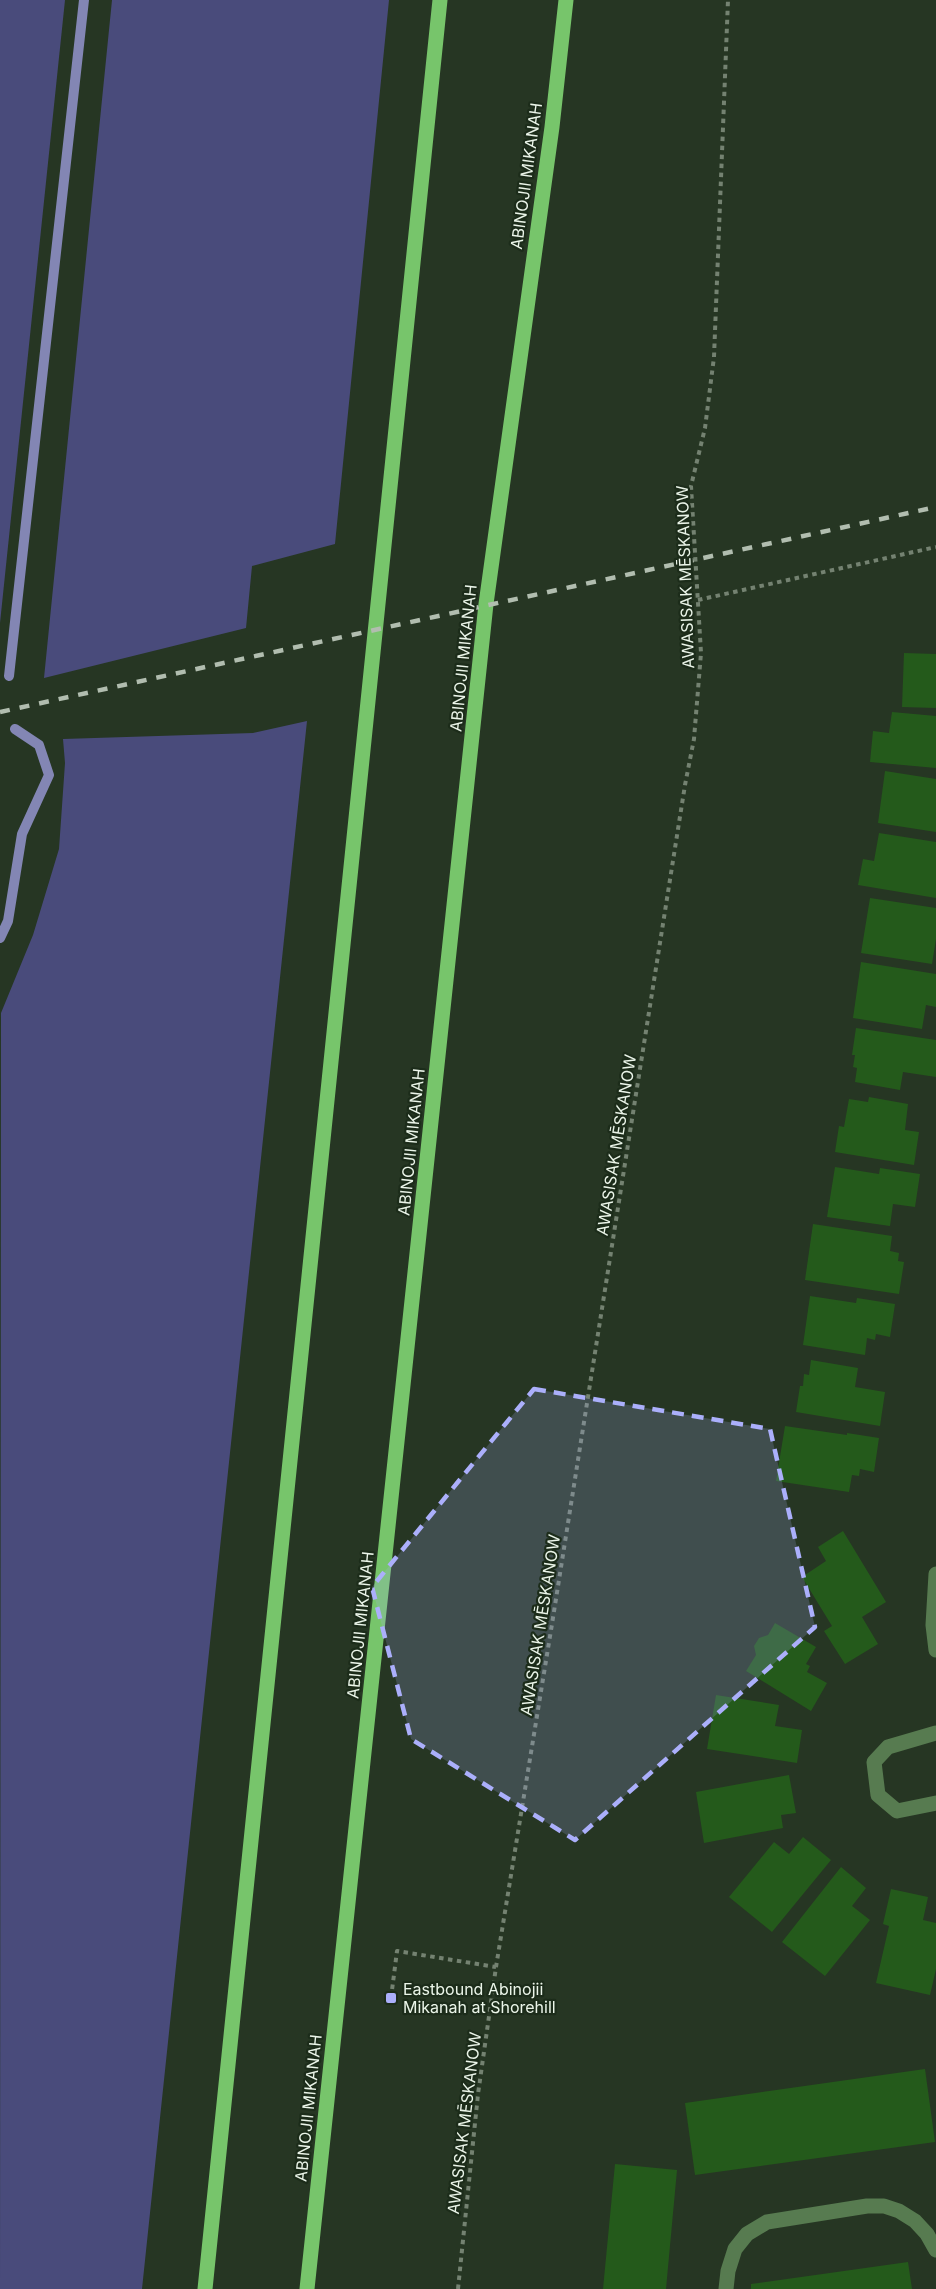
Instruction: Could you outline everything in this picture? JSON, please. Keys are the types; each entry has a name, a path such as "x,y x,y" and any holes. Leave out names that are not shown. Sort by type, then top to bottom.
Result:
{"main road":[{"path":"205,2289 440,0"},
{"name":"ABINOJII MIKANAH","path":"308,2284 486,604 552,127 566,0"}],"street":[{"path":"936,1575 933,1624 936,1650"},
{"path":"936,1733 888,1747 874,1762 878,1795 897,1811 936,1803"},
{"path":"726,2289 728,2271 735,2249 747,2234 767,2222 867,2206 884,2206 915,2220 927,2234 936,2250"}],"path":[{"name":"AWASISAK MĒSKANOW","path":"458,2289 478,2094 496,1967 694,739 701,653 691,486 705,428 714,357 728,0"},
{"path":"698,600 936,547"},
{"path":"391,1998 397,1951 496,1967"}],"highlighted area":[{"path":"534,1389 770,1429 815,1627 575,1840 411,1739 372,1587"}],"shaded area":[{"path":"0,0 65,0 0,623"},
{"path":"112,0 389,0 335,544 252,566 246,628 44,678"},
{"path":"307,721 142,2289 0,2289 1,1013 33,935 59,849 65,763 63,739 253,733"}],"building":[{"path":"904,653 936,654 936,708 902,707"},
{"path":"892,712 936,716 936,768 870,762 873,731 889,733"},
{"path":"885,771 936,779 936,832 878,823"},
{"path":"879,833 936,842 936,898 858,885 863,859 874,861"},
{"path":"870,898 936,908 936,939 932,964 861,953"},
{"path":"861,962 936,974 936,1007 926,1005 922,1029 853,1018"},
{"path":"856,1028 936,1040 936,1077 903,1072 900,1090 855,1082 857,1068 853,1067 855,1055 852,1055"},
{"path":"869,1097 908,1104 905,1130 919,1132 914,1165 835,1152 839,1126 844,1127 849,1099 868,1102"},
{"path":"835,1167 879,1174 880,1168 920,1174 915,1207 893,1204 890,1226 827,1217"},
{"path":"813,1224 892,1236 890,1251 899,1253 898,1261 904,1262 899,1294 805,1280"},
{"path":"810,1296 856,1303 857,1298 895,1304 890,1337 876,1334 875,1340 867,1338 865,1355 803,1345"},
{"path":"811,1360 858,1368 855,1387 885,1392 880,1426 796,1412 800,1386 803,1386 804,1374 809,1375"},
{"path":"785,1426 879,1438 874,1472 860,1469 859,1476 852,1475 849,1492 776,1481"},
{"path":"843,1531 886,1602 862,1617 878,1644 845,1664 824,1631 832,1626 802,1577 826,1561 818,1547"},
{"path":"775,1623 816,1647 806,1664 810,1666 807,1672 827,1683 811,1711 746,1671 756,1655 754,1646 759,1638 768,1635"},
{"path":"716,1695 779,1705 775,1726 802,1730 797,1763 707,1749"},
{"path":"789,1775 796,1813 781,1815 783,1828 704,1843 696,1792"},
{"path":"803,1837 831,1860 772,1932 729,1897 774,1842 789,1854"},
{"path":"841,1867 866,1888 852,1906 870,1920 825,1976 782,1942"},
{"path":"891,1889 928,1897 923,1920 936,1923 936,1969 930,1995 876,1983 889,1926 883,1924"},
{"path":"925,2069 935,2142 695,2175 685,2103"},
{"path":"615,2164 677,2170 666,2289 603,2289"},
{"path":"908,2262 912,2289 751,2289 751,2284"}],"waterway":[{"path":"9,676 84,0"},
{"path":"0,938 8,921 22,834 49,775 39,745 15,729"}],"railway":[{"path":"0,712 936,507"}],"place":[{"name":"Eastbound Abinojii Mikanah at Shorehill","path":"391,1998"}]}
